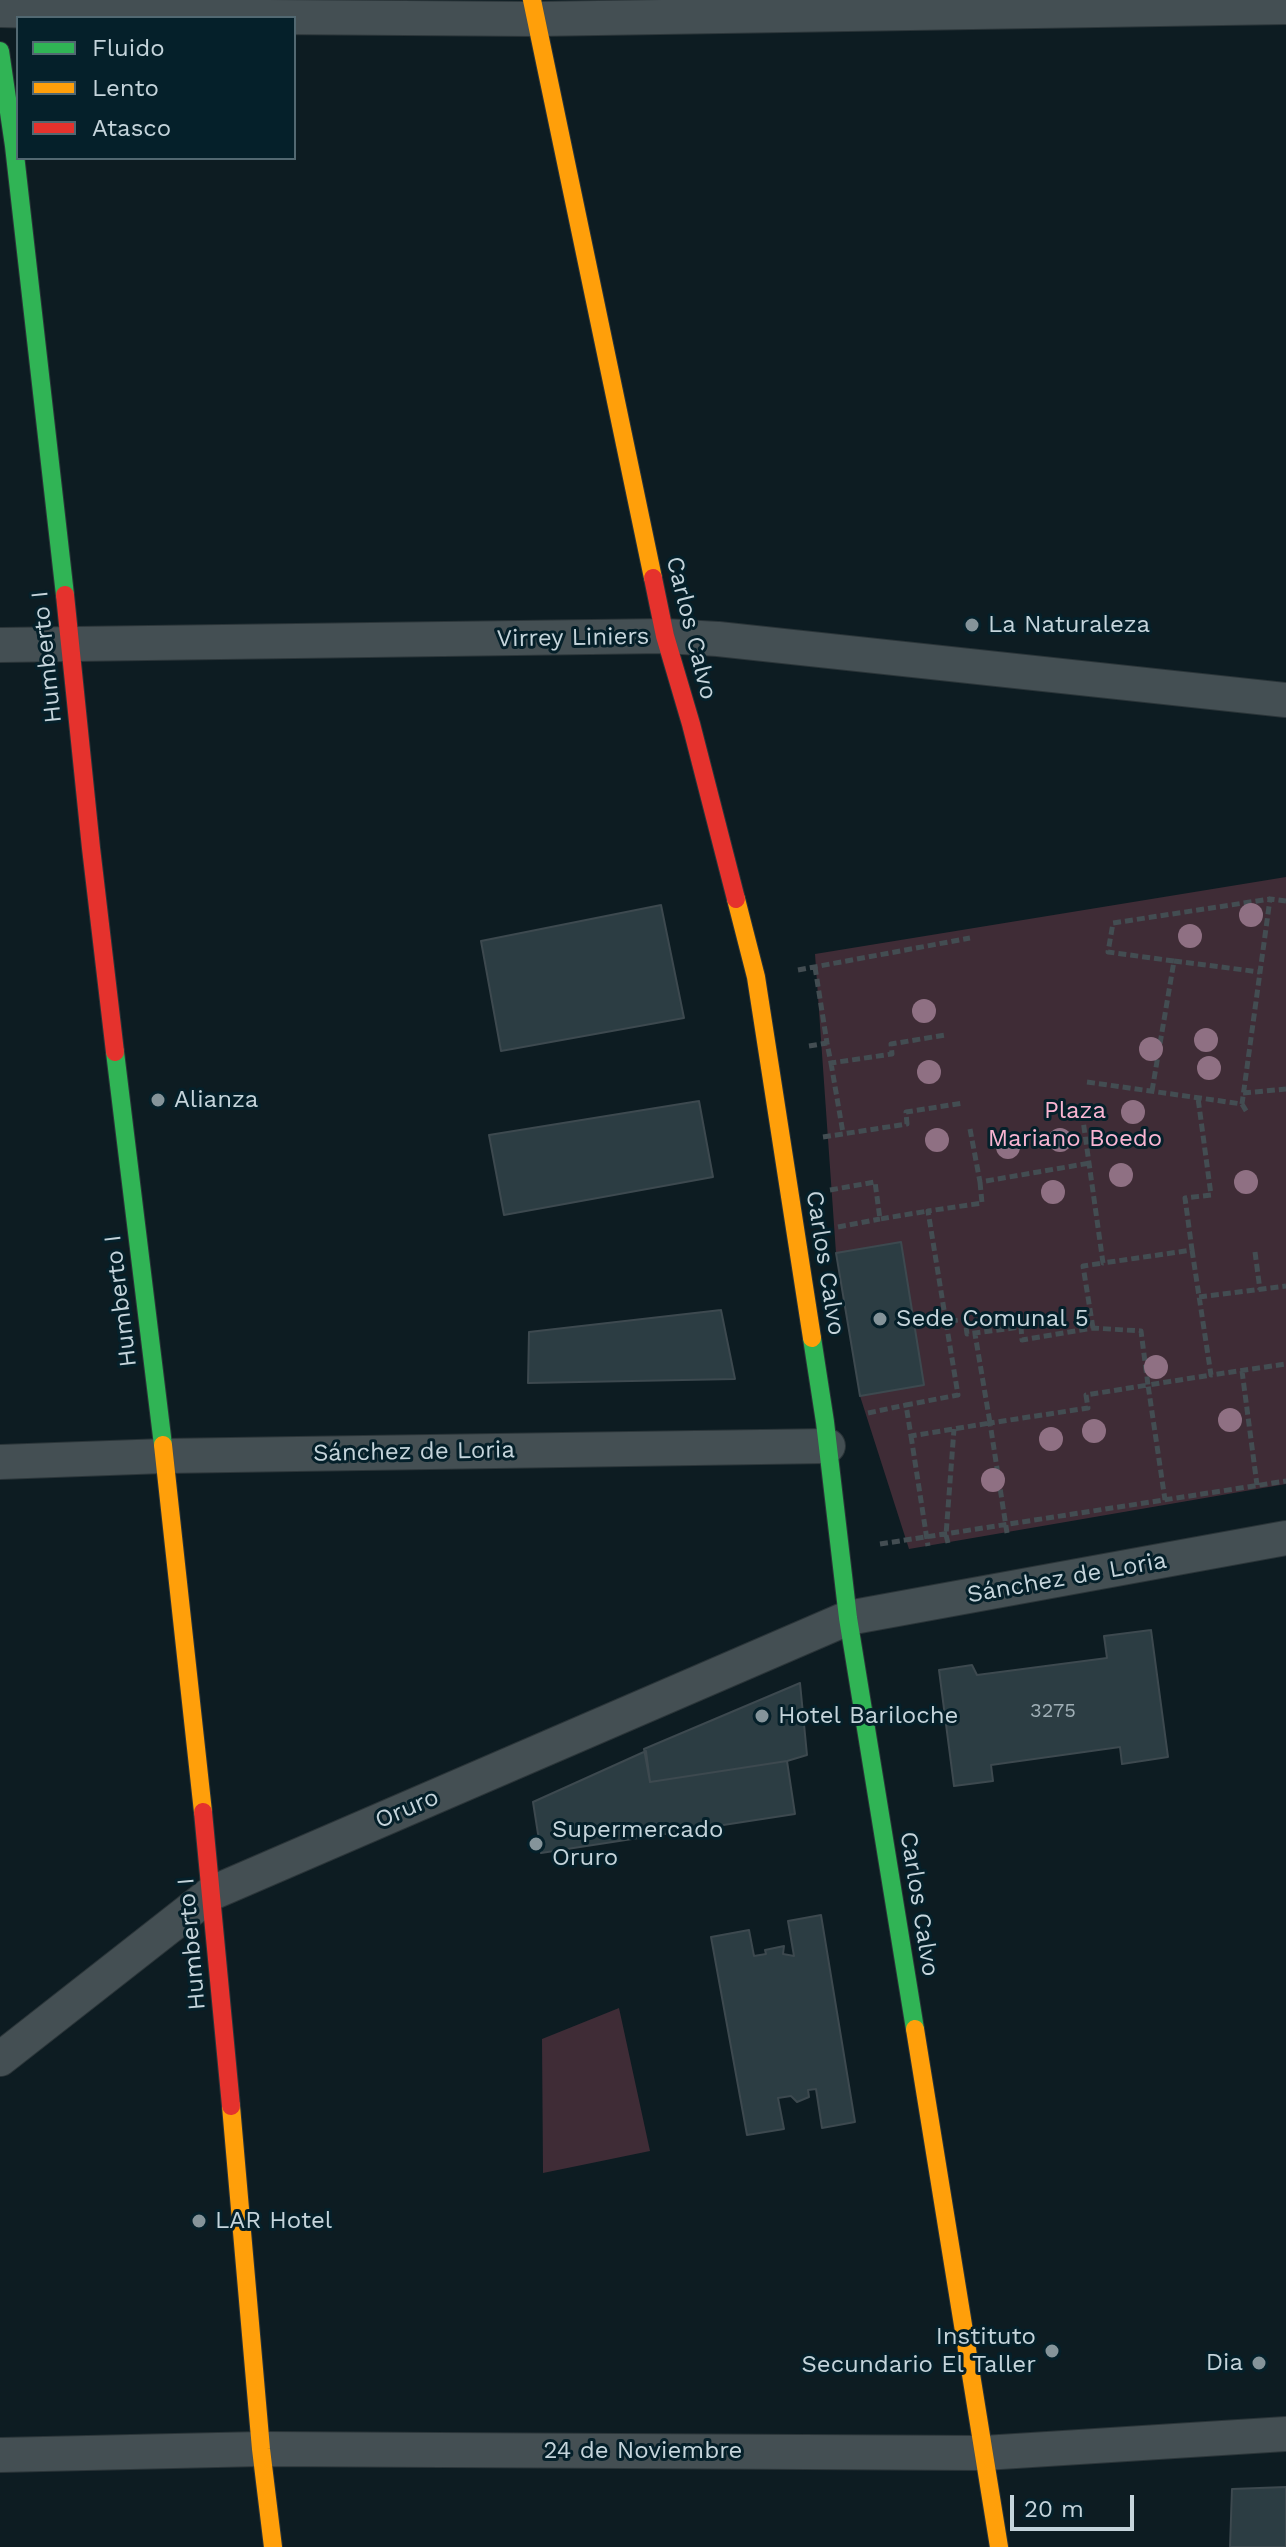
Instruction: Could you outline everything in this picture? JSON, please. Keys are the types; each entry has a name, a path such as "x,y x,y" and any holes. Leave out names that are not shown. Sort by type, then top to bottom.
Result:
{"street":[{"path":"296,16 534,10 1286,7"},
{"path":"0,10 231,16"},
{"name":"Carlos Calvo","path":"534,10 665,636 691,724 756,977 828,1446 848,1618 999,2547"},
{"name":"Humberto I","path":"0,51 14,146 91,848 164,1456 212,1893 261,2449 273,2547"},
{"name":"Virrey Liniers","path":"0,645 665,636 1286,700"},
{"name":"Sánchez de Loria","path":"0,1462 164,1456 828,1446"},
{"name":"Sánchez de Loria","path":"848,1618 1286,1538"},
{"name":"Oruro","path":"0,2059 212,1893 848,1618"},
{"name":"24 de Noviembre","path":"0,2455 261,2449 984,2453 1286,2434"}],"path":[{"path":"1260,972 1108,952 1113,923 1270,899 1286,901"},
{"path":"1248,1114 1242,1104 1243,1093 1270,899"},
{"path":"756,977 970,938"},
{"path":"1152,1091 1174,961"},
{"path":"815,967 843,1134"},
{"path":"831,1063 892,1054 891,1044 945,1035"},
{"path":"769,1055 827,1043"},
{"path":"1087,1082 1242,1104"},
{"path":"1243,1093 1286,1089"},
{"path":"1198,1098 1211,1195 1185,1198 1211,1375"},
{"path":"782,1144 907,1124 906,1112 963,1103"},
{"path":"1082,1113 1103,1263"},
{"path":"790,1196 875,1182 880,1219 982,1203 970,1129"},
{"path":"980,1182 1090,1163"},
{"path":"928,1211 958,1395 906,1405 928,1546"},
{"path":"1093,1328 1083,1266 1192,1250"},
{"path":"1255,1252 1260,1290"},
{"path":"1199,1297 1286,1286"},
{"path":"946,1322 965,1319 967,1334 1021,1327 1022,1340 1093,1328 1141,1331 1165,1500"},
{"path":"975,1334 1007,1533"},
{"path":"911,1436 1088,1408 1086,1395 1286,1364"},
{"path":"1242,1371 1257,1485"},
{"path":"948,1543 946,1535 954,1429"},
{"path":"840,1549 1286,1481"}],"green space":[{"name":"Plaza Mariano Boedo","path":"1286,877 1286,1484 909,1549 860,1396 924,1385 901,1242 836,1253 815,954"},
{"path":"619,2008 650,2151 543,2173 542,2039"}],"building":[{"path":"661,905 684,1018 501,1051 481,941"},
{"path":"699,1101 713,1177 504,1215 489,1135"},
{"name":"Sede Comunal 5","path":"901,1242 924,1385 860,1396 836,1253"},
{"path":"721,1310 735,1379 528,1383 529,1332"},
{"path":"1151,1630 1168,1757 1122,1764 1120,1747 991,1765 993,1781 954,1786 939,1670 972,1665 977,1675 1107,1658 1104,1636"},
{"name":"Hotel Bariloche","path":"800,1683 807,1755 787,1761 650,1782 644,1749"},
{"path":"646,1751 650,1782 787,1761 795,1814 541,1853 533,1802"},
{"path":"821,1915 855,2122 822,2128 816,2089 808,2090 809,2097 797,2102 791,2096 778,2098 784,2129 747,2135 711,1937 749,1930 754,1956 784,1946 783,1954 794,1956 788,1921"},
{"path":"1286,2487 1286,2547 1230,2547 1232,2489"}],"traffic: fast":[{"path":"0,51 14,146 65,595"},
{"path":"115,1052 163,1445"},
{"path":"812,1338 848,1618 915,2029"}],"traffic: slow":[{"path":"532,0 653,578"},
{"path":"736,899 756,977 812,1338"},
{"path":"163,1445 203,1812"},
{"path":"915,2029 999,2547"},
{"path":"231,2106 261,2449 273,2547"}],"traffic: jam":[{"path":"653,578 665,636 736,899"},
{"path":"65,595 115,1052"},
{"path":"203,1812 231,2106"}],"place":[{"name":"La Naturaleza","path":"972,625"},
{"name":"Alianza","path":"158,1100"},
{"name":"Sede Comunal 5","path":"880,1319"},
{"name":"Hotel Bariloche","path":"762,1716"},
{"name":"Supermercado Oruro","path":"536,1844"},
{"name":"LAR Hotel","path":"199,2221"},
{"name":"Instituto Secundario El Taller","path":"1052,2351"},
{"name":"Dia","path":"1259,2363"}]}
